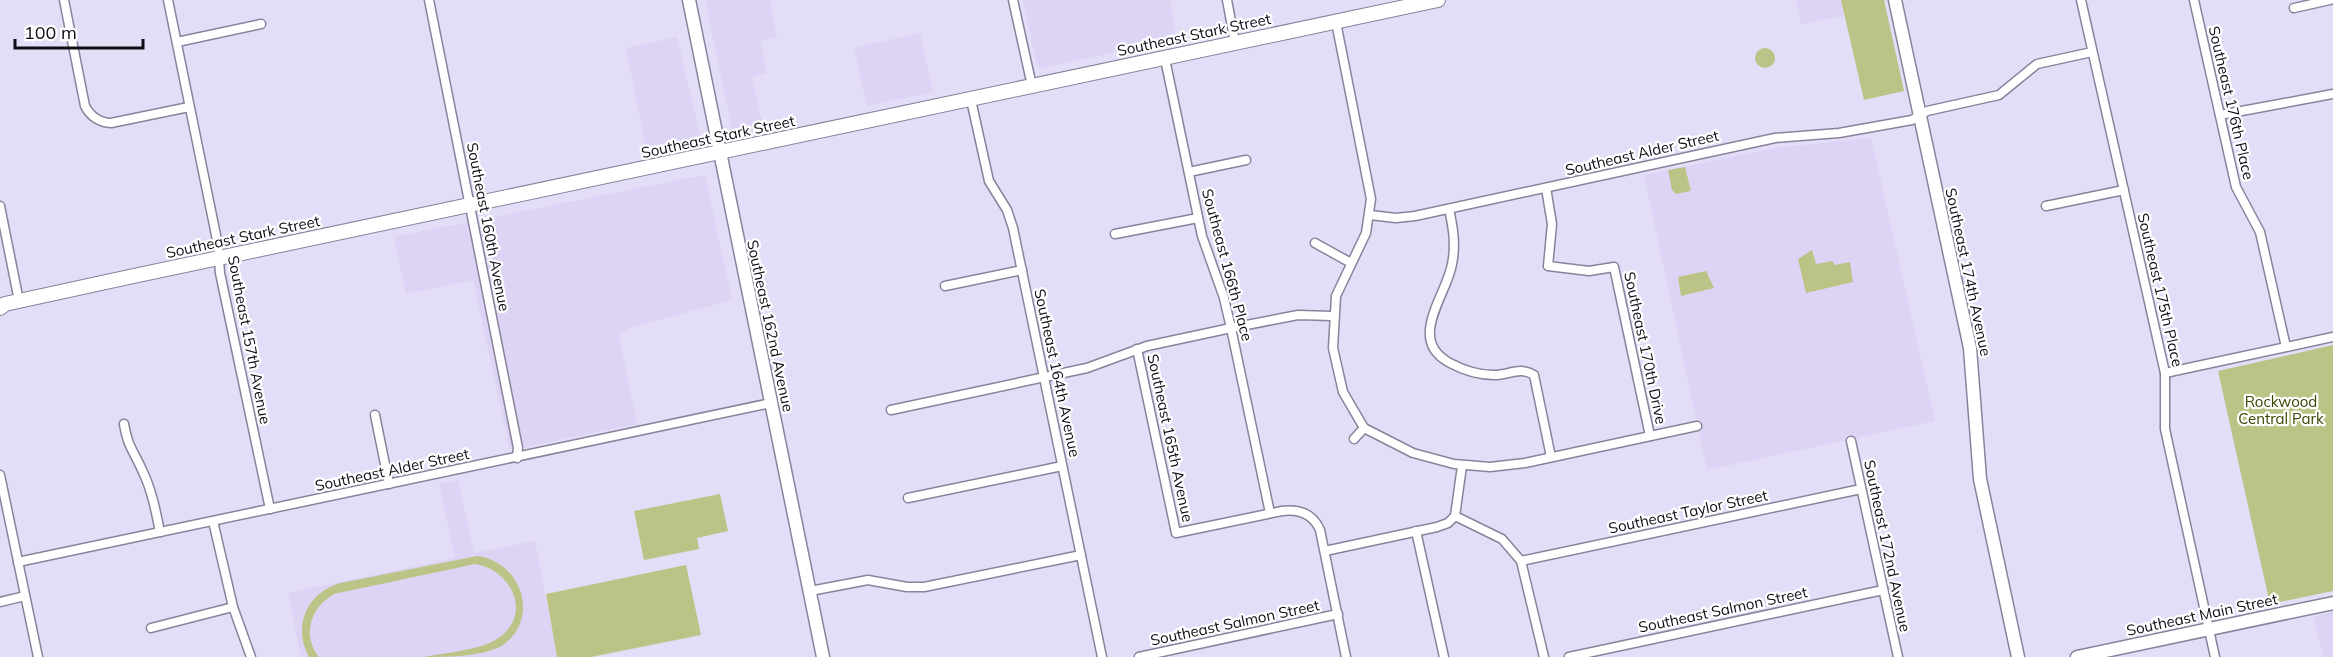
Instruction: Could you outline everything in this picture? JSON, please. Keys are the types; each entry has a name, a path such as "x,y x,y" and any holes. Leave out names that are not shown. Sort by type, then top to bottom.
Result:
{"main road":[{"name":"Southeast Stark Street","path":"2,305 1438,0"}],"street":[{"path":"64,0 85,106 90,114 103,122 111,123 189,107"},
{"name":"Southeast 157th Avenue","path":"168,0 270,509"},
{"name":"Southeast 160th Avenue","path":"429,0 518,447 517,458"},
{"name":"Southeast 162nd Avenue","path":"688,0 823,657"},
{"path":"1013,0 1032,86"},
{"path":"1227,0 1235,43"},
{"name":"Southeast 174th Avenue","path":"1894,0 1970,348 1980,479 2018,657"},
{"name":"Southeast 175th Place","path":"2081,0 2165,373 2165,429 2215,657"},
{"name":"Southeast 176th Place","path":"2194,0 2236,187 2260,232 2286,347"},
{"path":"2294,8 2330,0"},
{"path":"1336,22 1371,189 1370,215 1363,239 1336,296 1333,316 1333,348 1343,392 1364,428 1413,453 1462,466 1509,466 1697,426"},
{"path":"177,42 261,24"},
{"name":"Southeast Alder Street","path":"1370,215 1396,218 1449,209 1775,138 1869,129 1912,120 1927,111 1991,98 2008,89 2037,64 2092,52"},
{"name":"Southeast 166th Place","path":"1165,58 1198,218 1231,328 1270,513"},
{"path":"2220,115 2333,94"},
{"name":"Southeast 164th Avenue","path":"971,100 987,175 1011,218 1102,657"},
{"path":"1189,172 1246,160"},
{"name":"Southeast 170th Drive","path":"1546,188 1552,224 1548,266 1589,272 1614,267 1650,436"},
{"path":"2046,206 2124,190"},
{"path":"0,206 19,301"},
{"path":"1449,209 1455,248 1449,279 1431,316 1431,342 1440,356 1449,363 1471,371 1494,375 1524,369 1534,375 1551,457"},
{"path":"1115,234 1198,218"},
{"path":"1315,243 1351,262"},
{"path":"945,286 1022,270"},
{"path":"891,410 1099,364 1137,349 1231,328 1298,315 1333,316"},
{"path":"2165,373 2333,337"},
{"name":"Southeast 165th Avenue","path":"1137,349 1176,533 1270,513"},
{"name":"Southeast Alder Street","path":"18,562 771,404"},
{"path":"375,415 389,484"},
{"path":"124,423 128,446 143,471 154,502 160,532"},
{"path":"1354,439 1364,428"},
{"name":"Southeast 172nd Avenue","path":"1851,441 1898,657"},
{"path":"908,498 1062,466"},
{"path":"1324,551 1448,523 1455,516 1462,466"},
{"path":"0,475 38,657"},
{"name":"Southeast Taylor Street","path":"1521,561 1861,489"},
{"path":"1270,513 1292,510 1309,515 1320,530 1346,657"},
{"path":"1455,516 1502,539 1521,561 1544,657"},
{"path":"213,521 233,607 251,657"},
{"path":"1416,531 1444,657"},
{"path":"810,591 868,580 908,587 924,587 1081,555"},
{"name":"Southeast Salmon Street","path":"1569,657 1883,590"},
{"path":"0,602 25,596"},
{"name":"Southeast Main Street","path":"2077,657 2110,653 2333,603"},
{"path":"152,628 233,607"},
{"name":"Southeast Salmon Street","path":"1138,657 1338,614"}],"shaded area":[{"path":"705,0 770,0 777,37 760,40 767,73 752,77 763,128 733,134"},
{"path":"1023,0 1170,0 1176,39 1042,68 1037,65"},
{"path":"1796,0 1841,0 1845,15 1801,25"},
{"path":"920,33 933,92 867,106 854,48"},
{"path":"677,37 700,135 697,142 647,152 626,48"},
{"path":"1871,138 1935,421 1707,470 1644,175 1773,148"},
{"path":"705,175 732,300 630,328 619,336 637,424 510,450 473,280 406,294 394,237"},
{"path":"458,480 474,553 535,541 557,657 301,657 288,593 455,558 439,484"},
{"path":"2333,611 2333,657 2323,657 2314,617"}],"green space":[{"path":"1841,0 1884,0 1904,91 1864,100"},
{"path":"1765,48 1772,51 1775,58 1772,65 1765,68 1758,65 1755,58 1758,51"},
{"path":"1685,167 1691,191 1676,194 1672,190 1668,170"},
{"path":"1812,250 1816,264 1832,261 1835,265 1850,262 1853,282 1806,293 1798,259"},
{"path":"1706,271 1714,288 1681,296 1678,277"},
{"name":"Rockwood Central Park","path":"2333,345 2333,591 2270,604 2218,371"},
{"path":"720,494 728,531 697,538 699,549 644,560 634,511"},
{"path":"477,556 493,560 505,569 515,580 521,594 523,608 520,623 513,636 500,647 473,655 424,657 490,643 508,629 514,618 516,607 514,595 500,575 475,564 334,594 319,606 314,614 311,622 311,640 319,657 309,657 302,634 303,622 311,602 329,587"},
{"path":"686,565 701,635 591,657 557,657 546,594"}]}
